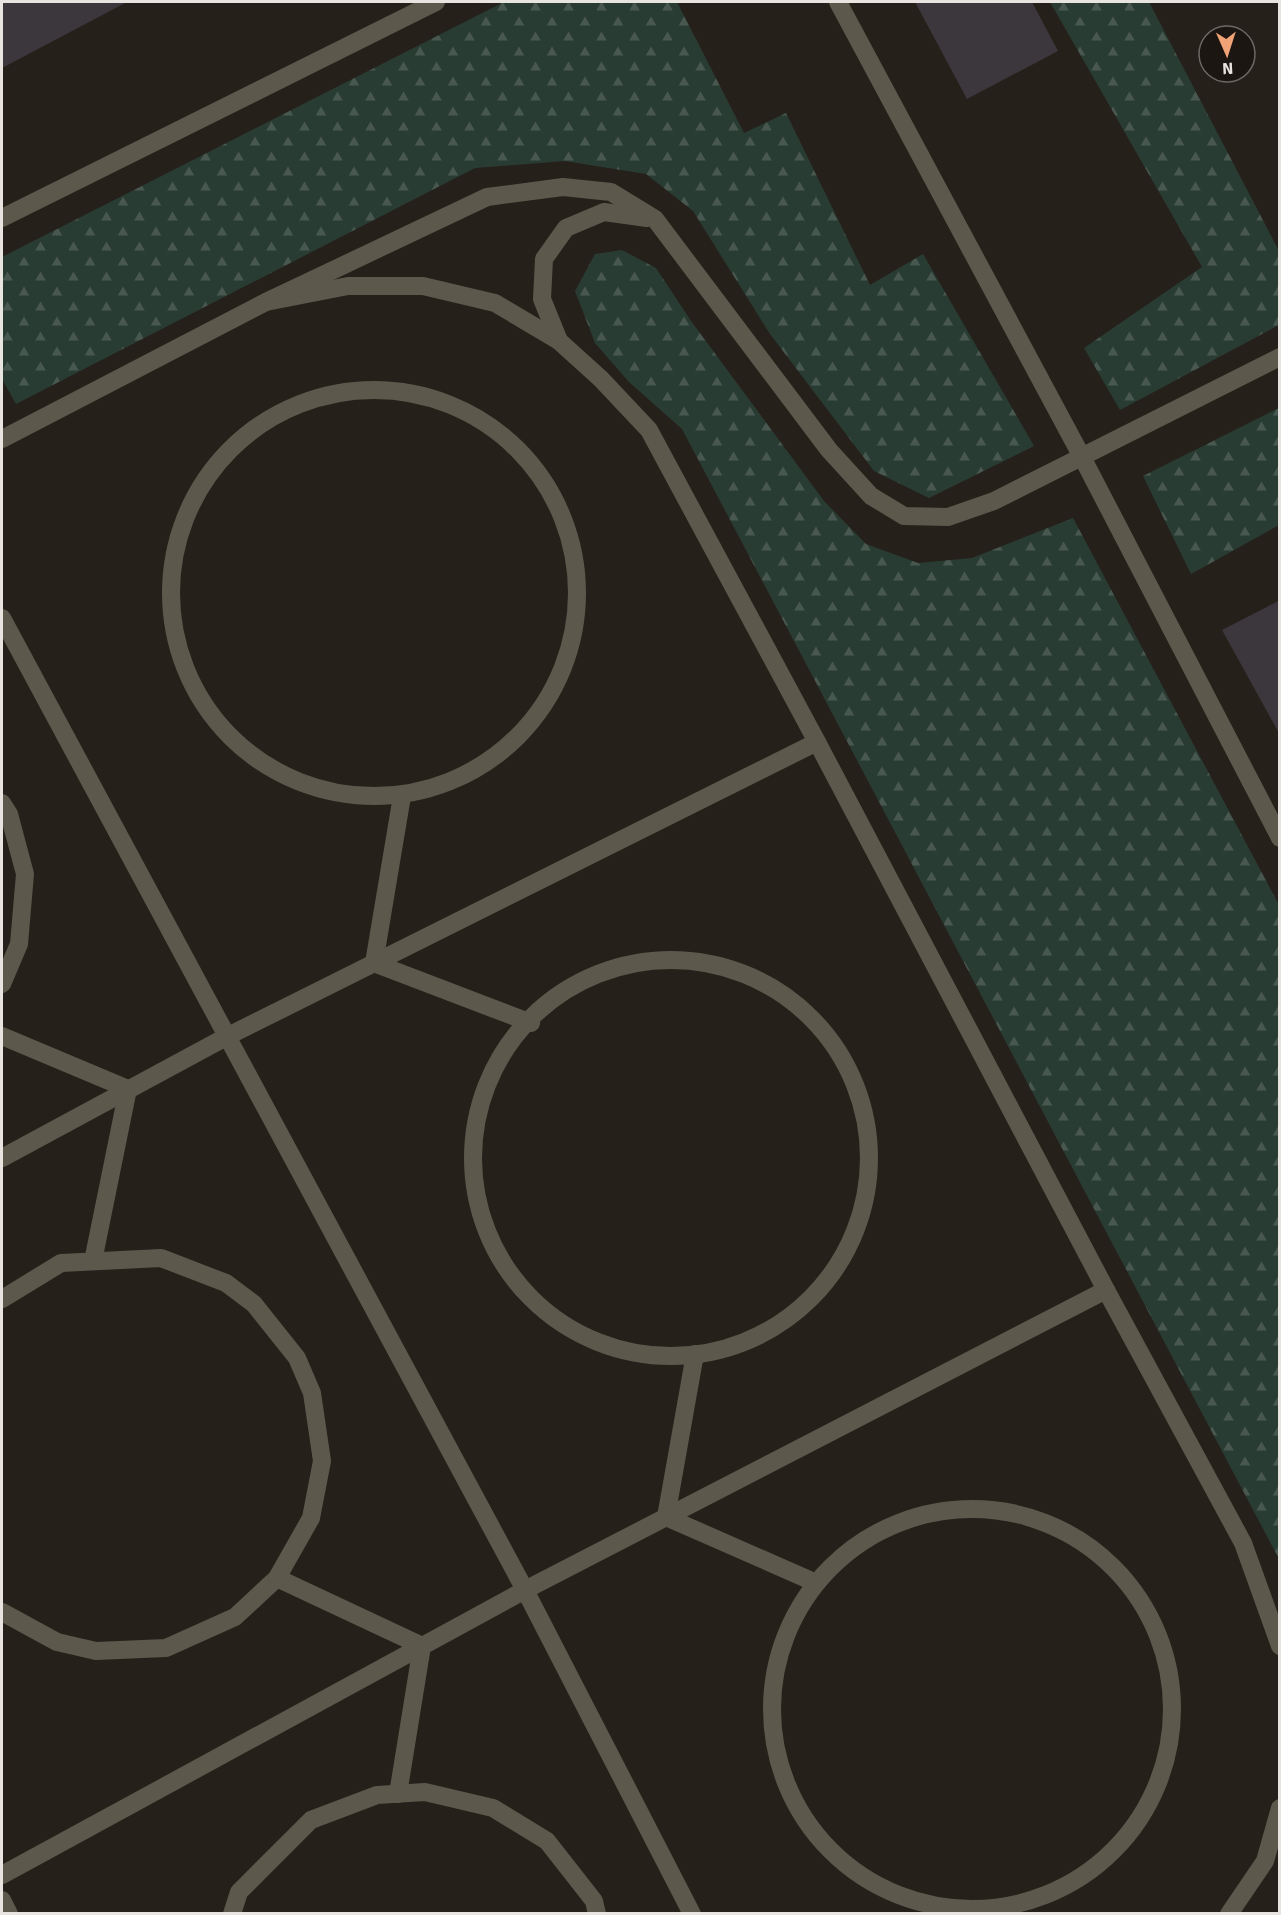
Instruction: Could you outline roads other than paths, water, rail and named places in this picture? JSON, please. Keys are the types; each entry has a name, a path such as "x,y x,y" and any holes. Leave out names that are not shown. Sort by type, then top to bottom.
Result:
{"lane":[{"path":"2,218 436,2"},
{"path":"838,2 1082,457 1280,838"},
{"path":"2,439 266,302 487,197 563,187 611,192 655,219 828,450 871,496 904,516 948,517 994,501 1280,357"},
{"path":"559,341 542,299 544,259 566,228 604,212 655,219"},
{"path":"266,302 348,286 423,286 495,303 559,341 602,379 650,430 1106,1290 1243,1543 1280,1646"},
{"path":"405,390 473,413 515,443 557,500 578,568 570,656 536,719 470,774 402,796 330,793 259,763 207,714 172,637 170,566 201,482 249,430 334,392 405,390"},
{"path":"2,618 525,1590 692,1914"},
{"path":"2,1158 226,1037 817,742"},
{"path":"374,963 402,796"},
{"path":"2,803 9,814 25,874 20,944 2,984"},
{"path":"684,958 752,974 825,1029 860,1089 872,1144 862,1220 809,1304 727,1351 657,1359 572,1333 502,1269 475,1205 469,1155 496,1057 531,1023 565,987 630,961 684,958"},
{"path":"374,963 531,1023"},
{"path":"2,1036 128,1089"},
{"path":"93,1261 128,1089"},
{"path":"2,1299 62,1263 161,1258 226,1283 254,1304 297,1358 312,1393 322,1461 311,1518 278,1578 235,1617 166,1648 96,1651 57,1642 2,1612"},
{"path":"2,1875 525,1590 1106,1290"},
{"path":"666,1517 695,1354"},
{"path":"1002,1509 1086,1542 1136,1591 1167,1654 1174,1724 1164,1772 1131,1835 1050,1895 981,1910 906,1900 844,1866 800,1817 769,1726 776,1656 814,1582 866,1536 931,1511 1002,1509"},
{"path":"666,1517 814,1582"},
{"path":"278,1578 422,1646"},
{"path":"398,1794 422,1646"},
{"path":"232,1914 239,1892 311,1820 377,1795 425,1792 493,1808 547,1841 594,1901 597,1914"},
{"path":"1229,1914 1264,1861 1280,1808"},
{"path":"2,1900 9,1914"}]}
